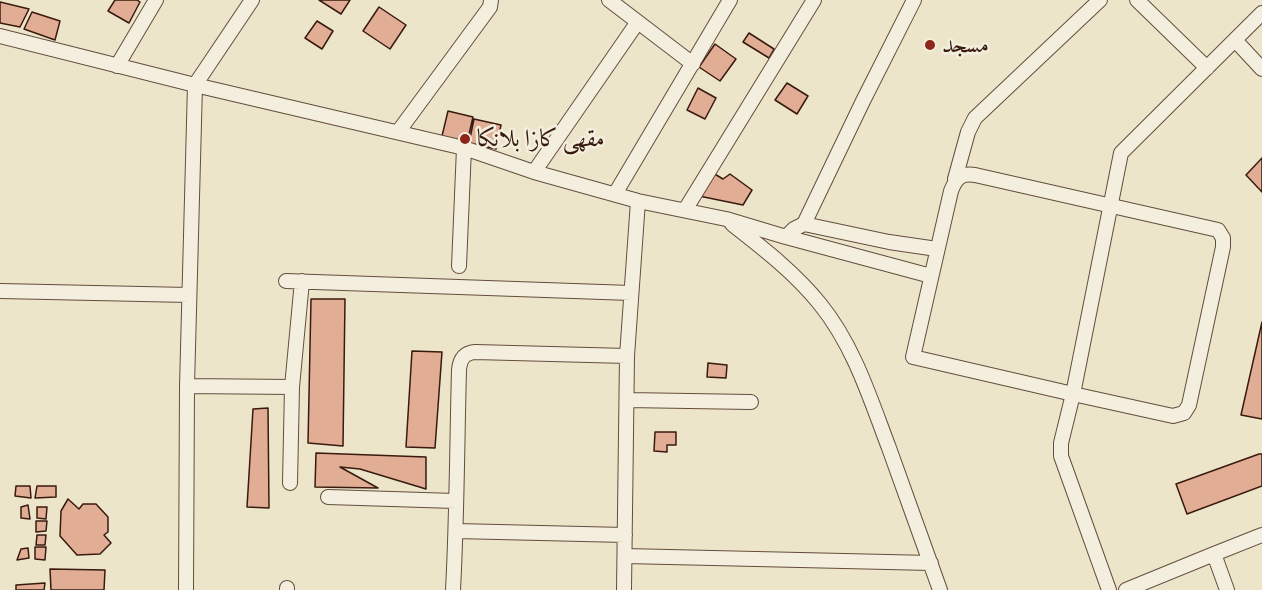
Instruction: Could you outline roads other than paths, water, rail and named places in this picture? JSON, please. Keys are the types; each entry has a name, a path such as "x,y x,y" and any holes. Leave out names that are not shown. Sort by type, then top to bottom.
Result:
{"street":[{"path":"117,66 156,0"},
{"path":"186,590 187,386 195,85 252,0"},
{"path":"398,132 490,7 491,0"},
{"path":"609,0 693,64"},
{"path":"615,194 730,0"},
{"path":"685,210 814,0"},
{"path":"804,225 862,101 914,0"},
{"path":"955,179 965,174 975,175 1218,230 1223,238 1223,247 1188,405 1184,413 1173,416 913,357 951,191 968,132 975,118 1100,0"},
{"path":"1137,0 1207,68"},
{"path":"1108,590 1061,456 1061,443 1120,153 1262,13"},
{"path":"534,172 637,23"},
{"path":"0,36 195,85 464,148 534,172 638,201 726,219 931,276"},
{"path":"1235,40 1262,69"},
{"path":"459,266 464,148"},
{"path":"624,590 627,356 638,201"},
{"path":"726,219 783,264 799,280 821,305 844,339 873,405 940,590"},
{"path":"786,237 794,229 804,225 937,249"},
{"path":"286,281 631,293"},
{"path":"290,483 292,387 302,281"},
{"path":"0,291 189,295"},
{"path":"453,590 460,362 468,352 627,356"},
{"path":"187,386 292,387"},
{"path":"627,400 751,402"},
{"path":"328,497 455,501"},
{"path":"456,531 625,535"},
{"path":"1126,590 1262,535"},
{"path":"1214,554 1227,590"},
{"path":"625,556 931,563"}],"place":[{"name":"مسجد","path":"930,45"},
{"name":"مقهى كازا بلانكا","path":"465,139"}]}
